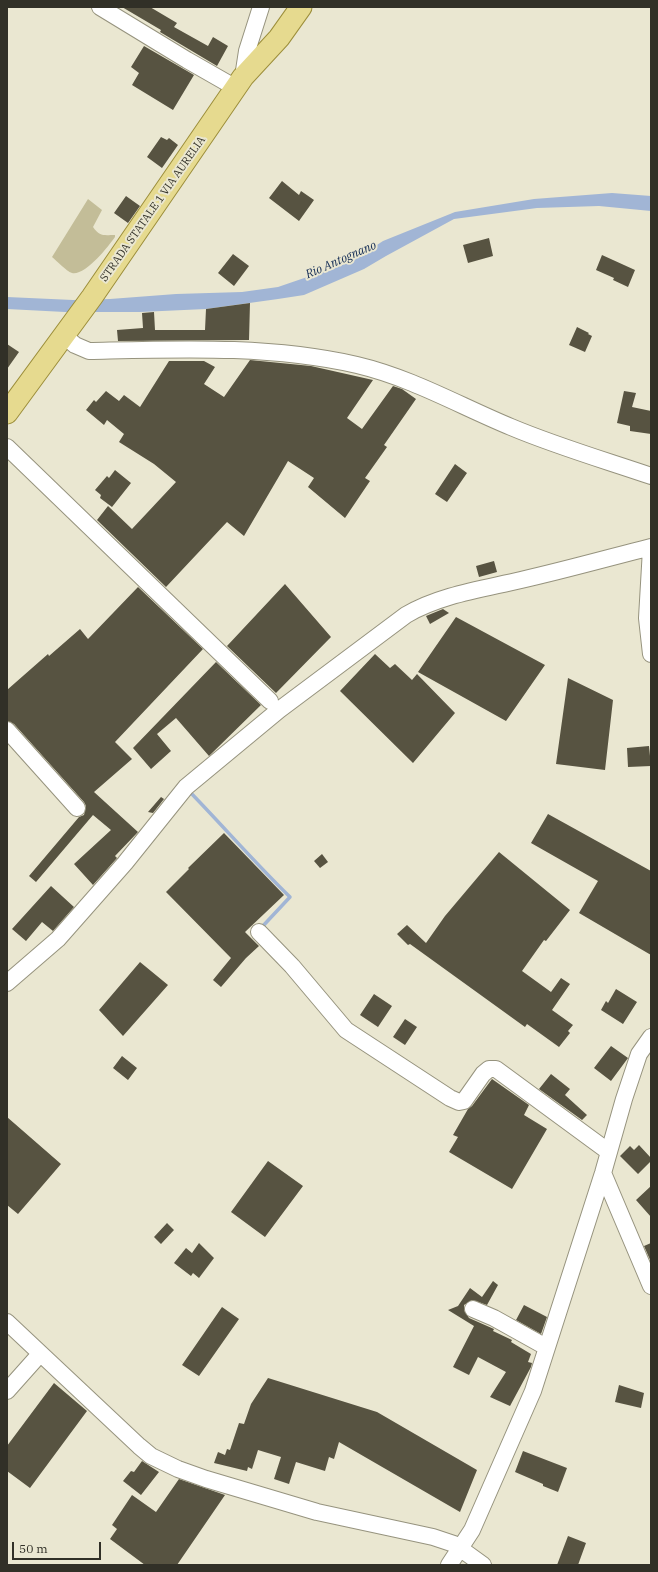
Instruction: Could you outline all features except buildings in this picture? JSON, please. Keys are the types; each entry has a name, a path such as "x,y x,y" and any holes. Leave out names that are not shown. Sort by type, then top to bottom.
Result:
{"main road":[{"name":"STRADA STATALE 1 VIA AURELIA","path":"7,413 92,297 240,82 279,38 301,7"}],"street":[{"path":"100,7 240,82 247,51 261,7"},
{"path":"65,332 75,345 89,351 225,349 303,356 357,365 430,389 470,410 513,428 651,476"},
{"path":"7,447 270,701"},
{"path":"7,982 58,939 125,863 186,787 278,710 420,606 444,598 553,573 651,548 647,618 651,654"},
{"path":"7,730 77,808"},
{"path":"259,932 292,966 346,1030 450,1098 459,1102 464,1102 483,1074 489,1069 496,1069 609,1152"},
{"path":"449,1565 472,1530 530,1398 603,1173 624,1099 639,1054 651,1038"},
{"path":"603,1173 651,1286"},
{"path":"473,1309 494,1318 546,1348"},
{"path":"7,1322 151,1456 178,1469 317,1512 454,1544 483,1565"},
{"path":"7,1391 40,1354"}],"shaded area":[{"path":"88,199 102,210 93,227 100,234 115,235 115,237 102,254 89,266 77,273 72,273 52,257"}],"water":[{"path":"612,193 651,196 651,211 599,206 537,208 454,219 364,269 304,295 278,299 206,309 140,312 65,312 7,309 7,297 73,300 110,299 176,294 242,292 278,287 351,262 383,241 455,212 534,199"}],"waterway":[{"path":"189,791 290,897 261,928"}],"water label":[{"name":"Rio Antognano","path":"341,260"}]}
